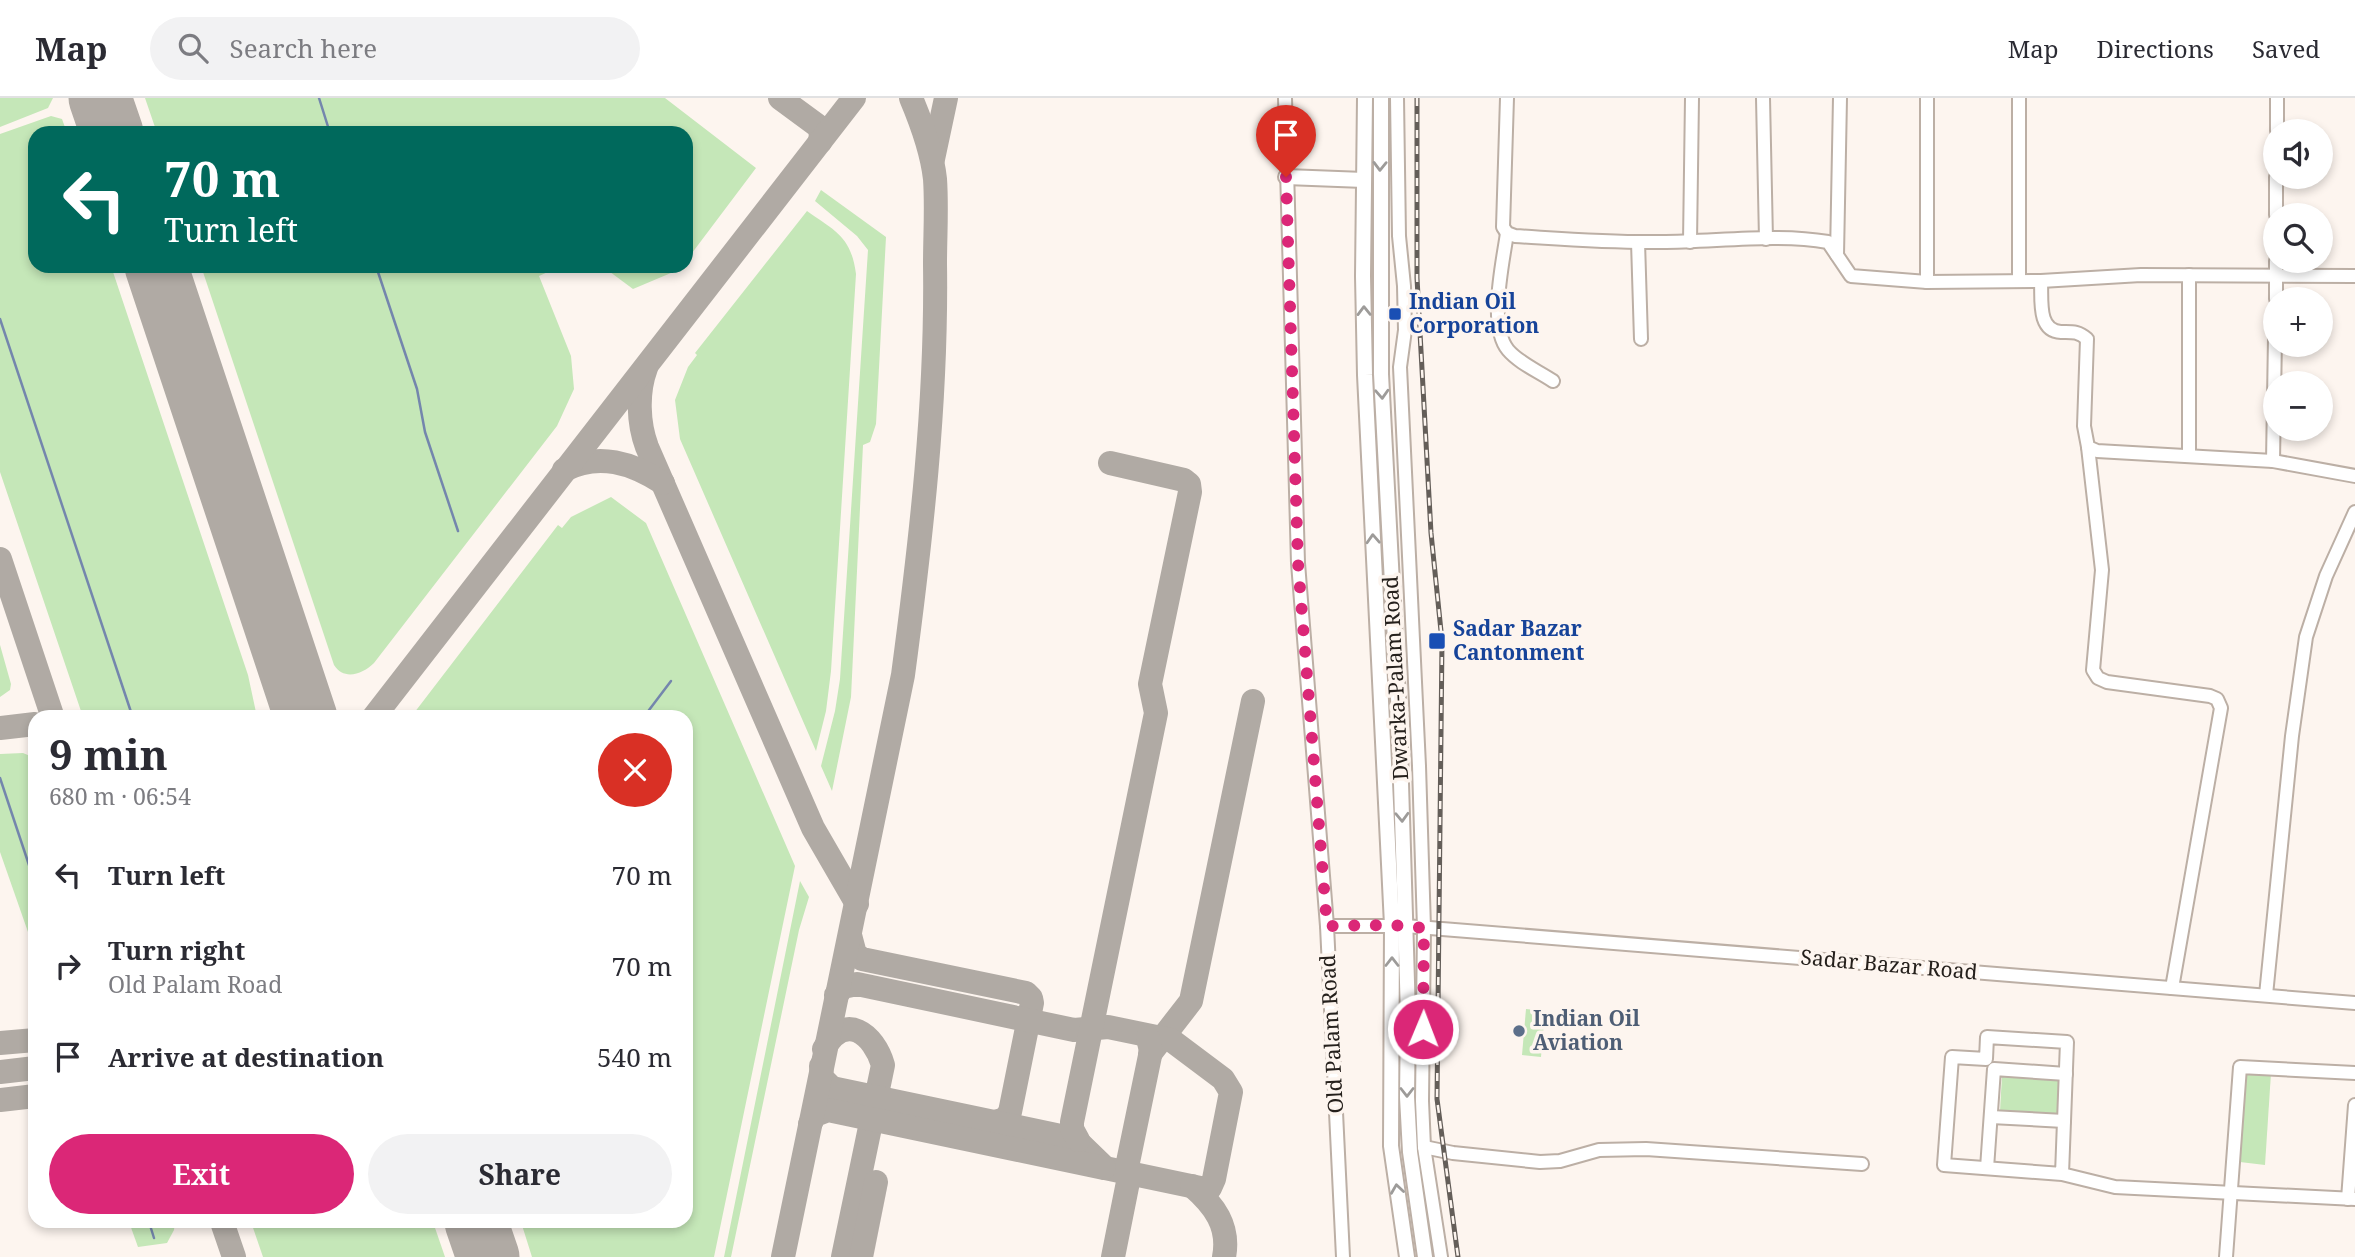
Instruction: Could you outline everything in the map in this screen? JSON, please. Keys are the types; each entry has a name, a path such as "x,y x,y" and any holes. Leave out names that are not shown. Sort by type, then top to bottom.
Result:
{"main road":[{"name":"Dwarka-Palam Road","path":"1365,98 1365,375 1399,925 1408,1014 1407,1097 1410,1152 1425,1257"},
{"name":"Dwarka-Palam Road","path":"1381,98 1381,374 1399,717 1399,925"},
{"path":"1286,177 1364,180"},
{"path":"1399,925 1391,1146 1407,1257"}],"street":[{"name":"Old Palam Road","path":"1285,98 1298,563 1327,926 1343,1257"},
{"path":"1397,98 1399,236 1405,330 1400,367 1424,928 1422,1101 1424,1147 1441,1257"},
{"path":"1507,98 1503,227 1507,233 1515,236 1638,242 1766,239 1828,242 1851,276 1927,282 2041,281 2141,275 2355,276"},
{"path":"1690,242 1692,98"},
{"path":"1763,98 1766,239"},
{"path":"1837,255 1840,98"},
{"path":"1927,98 1927,282"},
{"path":"2019,98 2019,280"},
{"path":"2277,98 2277,119"},
{"path":"1507,233 1499,294 1499,326 1505,347 1514,356 1552,380"},
{"path":"1638,242 1641,339"},
{"path":"2276,273 2276,287"},
{"path":"2189,275 2189,455"},
{"path":"2041,281 2044,322 2057,332 2081,333 2087,339 2084,426 2102,570 2093,670 2098,678 2107,682 2210,696 2217,699 2221,708 2172,988"},
{"path":"2273,461 2275,357"},
{"path":"2088,447 2097,451 2273,461 2355,476"},
{"path":"2266,995 2292,736 2306,637 2326,576 2355,512"},
{"name":"Sadar Bazar Road","path":"1327,926 1399,925 2355,1003"},
{"path":"1987,1168 1991,1117 1987,1037 2067,1042 2062,1174"},
{"path":"2066,1074 1952,1057 1944,1165 2062,1174 2115,1186 2351,1199 2355,1105"},
{"path":"2226,1257 2240,1067 2355,1073"},
{"path":"1991,1117 2064,1121"},
{"path":"1424,1147 1453,1153 1540,1161 1560,1161 1598,1150 1646,1149 1862,1164"}],"green space":[{"path":"0,98 53,98 48,108 0,127"},
{"path":"145,98 665,98 756,168 693,252 693,126 155,126"},
{"path":"51,116 62,119 64,126 28,126 28,273 113,273 248,675 256,710 81,710 0,472 0,134"},
{"path":"821,190 886,237 876,424 870,442 863,445 851,697 832,791 821,766 840,679 868,250 857,236 815,201"},
{"path":"807,211 846,243 856,274 831,671 826,711 816,751 680,439 675,400 688,367 697,355 695,353"},
{"path":"203,273 546,273 539,276 571,356 574,389 557,426 374,663 354,674 343,673 334,665"},
{"path":"611,273 671,273 633,289"},
{"path":"611,497 646,523 795,866 714,1257 532,1257 523,1228 693,1228 693,710 416,710 558,525 562,528 571,517"},
{"path":"0,645 11,684 10,690 0,697"},
{"path":"0,754 28,755 28,932 0,852"},
{"path":"800,881 809,897 799,930 731,1257 724,1257"},
{"path":"1526,1009 1545,1011 1541,1057 1522,1055"},
{"path":"2247,1072 2271,1073 2265,1165 2240,1162"},
{"path":"2002,1076 2060,1080 2058,1115 2000,1111"},
{"path":"131,1228 174,1228 167,1243 138,1247"},
{"path":"253,1228 435,1228 445,1257 263,1257"}],"waterway":[{"path":"319,98 328,126"},
{"path":"378,273 417,389 425,432 458,531"},
{"path":"0,319 130,710"},
{"path":"649,710 671,681"},
{"path":"0,778 28,862"},
{"path":"151,1228 154,1238"}],"taxiway":[{"path":"780,98 818,126 821,133 820,142"},
{"path":"379,710 854,98"},
{"path":"783,1257 903,675 922,522 931,419 936,200 932,158 911,98"},
{"path":"933,159 946,98"},
{"path":"646,368 640,407 647,447 813,828 857,904"},
{"path":"564,470 590,462 615,462 639,470 663,483"},
{"path":"1078,1140 1072,1129 1072,1122 1156,713 1150,684 1190,492 1189,484 1184,480 1110,463"},
{"path":"0,559 50,710"},
{"path":"280,641 290,710"},
{"path":"1150,1054 1191,1001 1253,701"},
{"path":"301,702 308,710"},
{"path":"0,728 28,725"},
{"path":"850,935 855,954 862,959 1026,993 1031,998 1010,1112 1005,1119 995,1122"},
{"path":"821,1066 822,1078 832,1088 1075,1139 1105,1168 1205,1189 1210,1188 1214,1179 1231,1092 1223,1079 1171,1040 1108,1027 1074,1030 857,984 843,987 836,995"},
{"path":"824,1049 841,1031 858,1031 873,1044 883,1065 843,1257"},
{"path":"1113,1257 1128,1182 1128,1162 1151,1051 1148,1038"},
{"path":"0,1043 28,1041"},
{"path":"0,1072 28,1069"},
{"path":"0,1100 28,1097"},
{"path":"810,1124 815,1115 828,1110 1104,1168"},
{"path":"861,1257 876,1182"},
{"path":"1192,1186 1218,1217 1225,1236 1224,1257"},
{"path":"224,1228 234,1257"}],"runway":[{"path":"100,98 110,126"},
{"path":"158,273 303,710"},
{"path":"478,1228 488,1257"}],"railway":[{"path":"1417,98 1417,278 1431,533 1442,641 1437,1099 1458,1257"}],"place":[{"name":"Indian Oil Corporation","path":"1395,314"},
{"name":"Sadar Bazar Cantonment","path":"1437,641"},
{"name":"Indian Oil Aviation","path":"1519,1031"}],"route":[{"path":"1286,177 1298,563 1327,926 1392,925 1424,928 1423,1029"}]}
